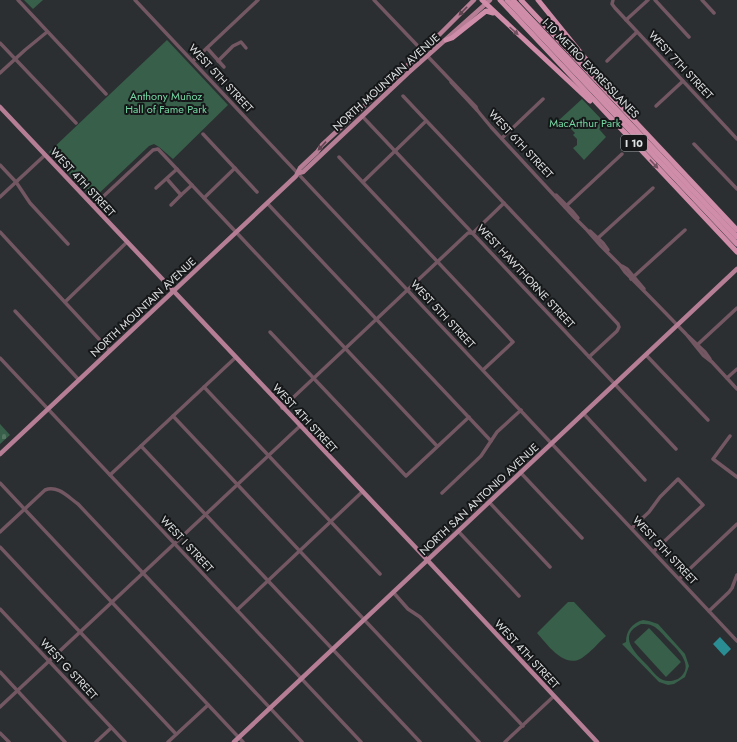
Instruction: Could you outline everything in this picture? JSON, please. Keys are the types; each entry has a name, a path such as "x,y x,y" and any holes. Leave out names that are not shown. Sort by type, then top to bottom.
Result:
{"highway":[{"name":"I 10","path":"500,0 737,252"},
{"name":"I-10 METRO EXPRESSLANES","path":"507,0 737,244"},
{"name":"I-10 METRO EXPRESSLANES","path":"513,0 737,236"},
{"name":"I 10","path":"521,0 737,230"},
{"path":"538,0 602,80 638,120 644,131"},
{"path":"486,1 496,14 583,94 608,120 616,124"},
{"path":"446,40 452,38 486,11 496,14"},
{"path":"532,34 590,87"},
{"path":"582,64 602,93"}],"main road":[{"name":"NORTH MOUNTAIN AVENUE","path":"0,454 236,233 298,173 300,168 358,111 423,51 474,0"},
{"name":"NORTH MOUNTAIN AVENUE","path":"298,173 303,172 486,1"},
{"name":"WEST 4TH STREET","path":"0,107 597,742"},
{"path":"361,117 358,111 368,111"},
{"name":"NORTH SAN ANTONIO AVENUE","path":"234,742 737,269"}],"street":[{"path":"18,0 106,94"},
{"name":"WEST 5TH STREET","path":"135,0 737,641"},
{"path":"193,61 258,0"},
{"name":"WEST 6TH STREET","path":"374,0 478,110 502,138 610,254"},
{"path":"626,20 648,0"},
{"path":"655,0 689,36"},
{"path":"702,0 714,13"},
{"name":"WEST 7TH STREET","path":"612,2 626,20 737,139"},
{"path":"0,73 47,32"},
{"path":"607,61 638,32"},
{"path":"218,61 233,46 241,42 246,48"},
{"path":"0,43 76,123"},
{"path":"207,48 224,67"},
{"path":"656,106 683,81"},
{"path":"403,96 618,324 618,329 589,357"},
{"path":"502,138 543,99"},
{"name":"WEST HAWTHORNE STREET","path":"361,117 473,233 676,449"},
{"path":"363,182 426,121"},
{"path":"203,134 256,192"},
{"path":"694,144 737,189"},
{"path":"93,206 153,150 158,150 437,446"},
{"path":"566,206 622,154"},
{"path":"0,197 45,155"},
{"path":"339,157 513,342 483,370"},
{"path":"0,165 16,182 30,203 68,244"},
{"path":"204,198 235,168"},
{"path":"156,188 177,169"},
{"path":"166,179 181,195"},
{"path":"171,205 192,185"},
{"path":"598,238 652,188"},
{"path":"267,203 491,441"},
{"path":"282,408 468,233 473,233 504,203"},
{"name":"WEST 6TH STREET","path":"587,230 598,238 620,265 686,334 691,342 697,345 703,355 712,362 737,389"},
{"path":"633,278 685,230"},
{"path":"0,232 110,351"},
{"path":"65,302 127,242"},
{"path":"697,345 737,308"},
{"path":"15,311 79,380"},
{"path":"270,332 406,476 469,417"},
{"path":"646,355 708,420"},
{"name":"WEST I STREET","path":"0,358 361,742"},
{"path":"110,475 235,358"},
{"path":"727,378 737,369"},
{"path":"204,387 380,574"},
{"path":"442,493 481,456 497,432 521,410"},
{"path":"583,413 645,480"},
{"path":"173,416 479,742"},
{"path":"0,707 144,574 300,426"},
{"path":"730,436 713,459 737,477"},
{"path":"141,446 420,742"},
{"path":"520,472 582,538"},
{"path":"632,528 649,512 663,494 678,479 703,506 654,551"},
{"path":"0,484 243,742"},
{"path":"0,532 45,490 54,488 58,490 78,504 302,742"},
{"path":"237,610 362,492"},
{"path":"489,502 550,567"},
{"path":"679,579 737,524"},
{"path":"458,531 519,596"},
{"path":"0,546 176,734"},
{"path":"709,611 729,592 737,575"},
{"path":"393,592 408,609 420,617 523,726"},
{"name":"WEST G STREET","path":"0,609 125,742"},
{"path":"0,672 65,742"},
{"path":"505,742 554,696"},
{"path":"168,742 208,705"},
{"path":"96,742 111,728"},
{"path":"0,733 8,742"}],"green space":[{"path":"24,0 43,0 33,9"},
{"name":"Anthony Muñoz Hall of Fame Park","path":"167,40 228,105 173,159 154,144 149,146 93,199 49,152"},
{"name":"MacArthur Park","path":"582,99 605,123 599,129 606,137 584,160 573,148 577,145 577,139 573,135 575,133 567,125 564,127 558,121"},
{"path":"0,424 10,435 0,444"},
{"path":"568,602 574,602 606,636 585,656 575,661 563,658 557,654 537,633"},
{"path":"643,620 658,624 685,654 689,666 685,677 674,684 668,685 659,682 622,644 626,642 627,634 630,628","holes":["641,624 653,626 681,654 684,659 685,669 683,674 678,679 672,681 665,681 661,679 638,656 630,644 629,639 634,628"]},
{"path":"649,628 681,662 666,677 634,642"}],"water":[{"path":"720,637 731,649 724,656 713,644"}]}
